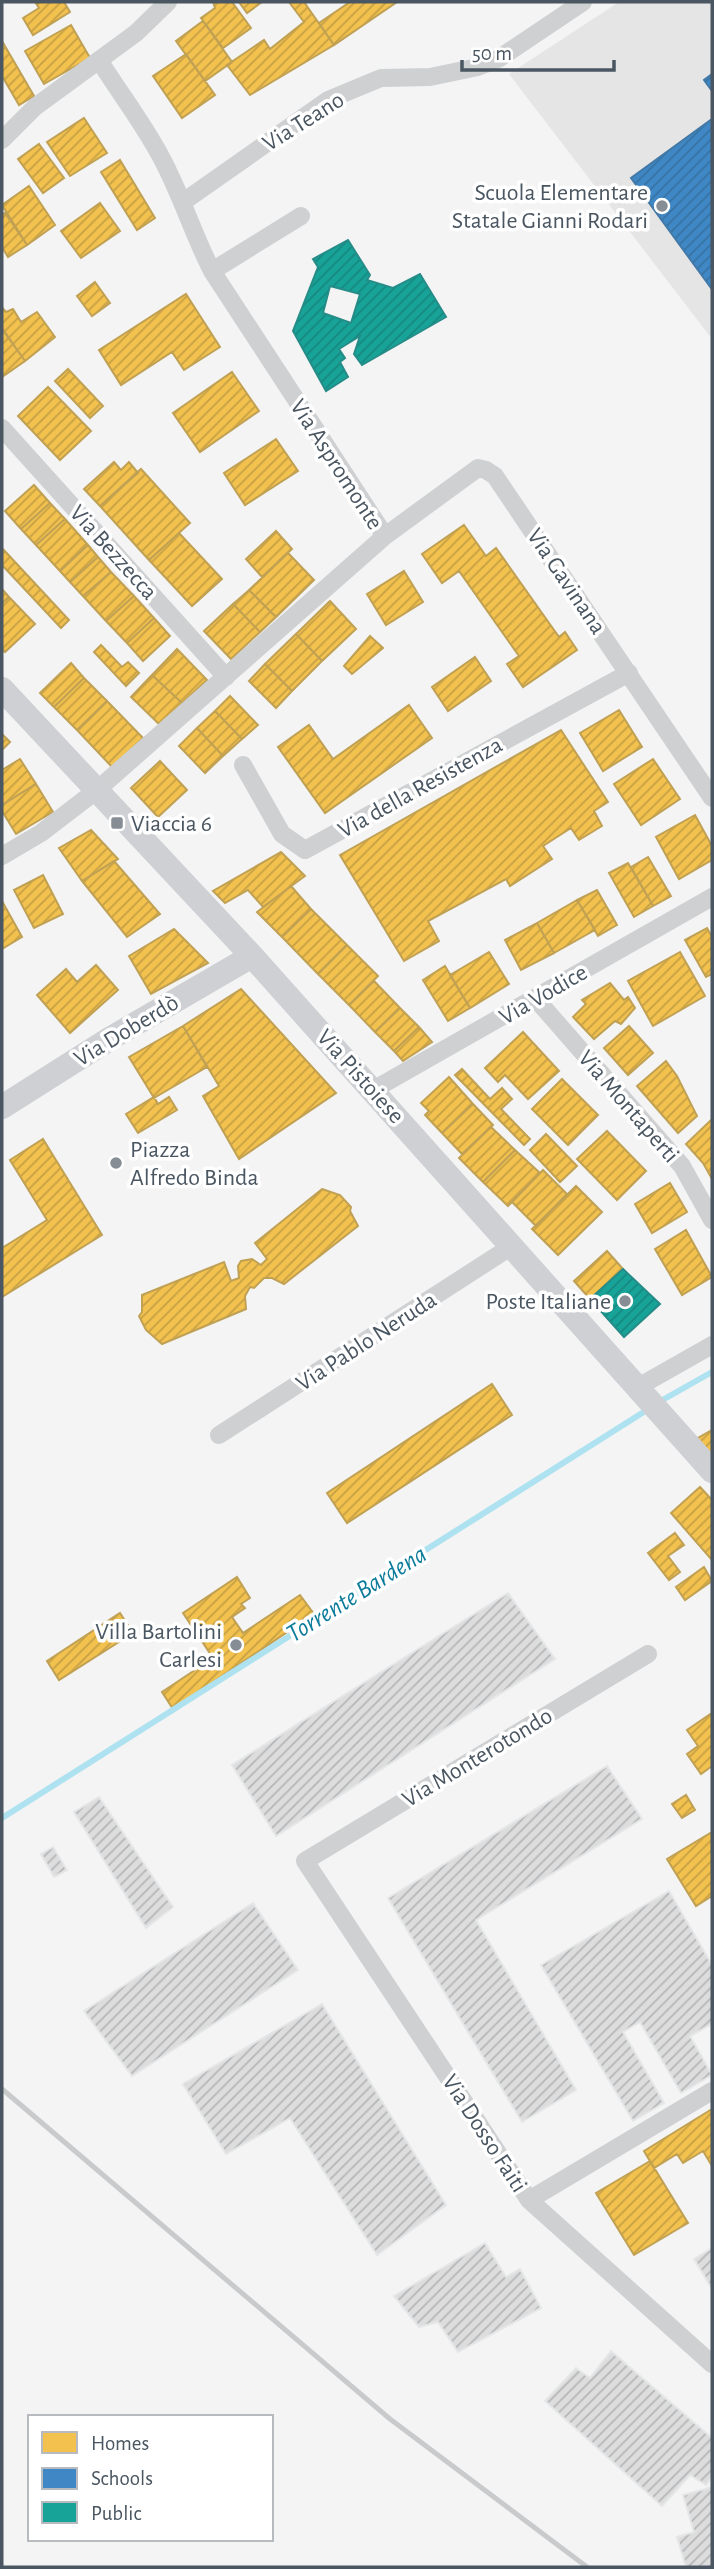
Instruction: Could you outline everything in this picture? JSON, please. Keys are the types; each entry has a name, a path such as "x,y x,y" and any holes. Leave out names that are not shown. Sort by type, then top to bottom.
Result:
{"main road":[{"name":"Via Pistoiese","path":"2,689 252,956 712,1471"},
{"name":"Via Doberdò","path":"2,1107 111,1038 252,956"}],"street":[{"path":"2,140 35,107 136,33 169,2"},
{"name":"Via Teano","path":"183,202 328,100 381,78 430,77 478,67 498,59 583,2"},
{"name":"Via Aspromonte","path":"2,856 41,833 97,790 385,536 212,271 199,247 183,202 160,154 99,60"},
{"path":"212,271 301,216"},
{"name":"Via Bezzecca","path":"2,428 226,677"},
{"name":"Via Gavinana","path":"385,536 478,468 495,477 712,798"},
{"name":"Via della Resistenza","path":"243,765 282,834 305,850 629,673"},
{"name":"Via Vodice","path":"373,1090 712,897"},
{"name":"Via Montaperti","path":"536,999 682,1166 712,1220"},
{"name":"Via Pablo Neruda","path":"219,1434 512,1246"},
{"path":"642,1393 712,1345"},
{"name":"Via Monterotondo","path":"305,1861 648,1654"},
{"name":"Via Dosso Faiti","path":"305,1861 529,2200 712,2364"},
{"path":"529,2200 712,2091"}],"shaded area":[{"name":"Scuola Elementare Statale Gianni Rodari","path":"619,2 712,2 712,339 509,74"}],"building: Homes":[{"path":"35,2 64,2 70,12 33,35 23,18 39,8"},
{"path":"213,2 232,2 251,28 223,48 201,18 215,8"},
{"path":"239,2 262,2 247,13"},
{"path":"289,2 304,2 334,45 250,95 227,65 264,40 270,49 304,22"},
{"path":"350,2 397,2 334,45 319,23"},
{"path":"203,21 232,62 205,81 176,41"},
{"path":"71,25 90,58 44,84 25,51"},
{"path":"2,41 34,96 19,105 2,76"},
{"path":"186,54 215,95 182,118 153,76"},
{"path":"84,118 107,153 70,176 47,142"},
{"path":"39,144 64,178 43,193 18,159"},
{"path":"120,160 155,218 137,230 101,172"},
{"path":"29,186 55,225 27,245 2,205"},
{"path":"100,203 120,231 81,258 61,231"},
{"path":"5,213 27,245 8,257 2,247 2,215"},
{"path":"95,282 110,303 92,316 77,296"},
{"path":"186,294 220,347 184,370 172,352 121,385 99,350"},
{"path":"2,307 6,312 13,309 21,322 37,312 55,337 25,361 2,328"},
{"path":"2,329 25,361 2,377"},
{"path":"68,369 103,406 90,418 55,381"},
{"path":"232,372 259,411 200,452 173,413"},
{"path":"48,387 91,431 60,460 18,416"},
{"path":"276,439 298,471 245,505 224,473"},
{"path":"114,462 121,470 129,462 138,473 100,506 84,489"},
{"path":"141,469 190,523 149,560 100,506"},
{"path":"34,485 50,503 21,529 5,511"},
{"path":"50,503 65,519 36,545 21,529"},
{"path":"65,519 88,545 60,571 36,545"},
{"path":"464,525 486,556 496,548 559,637 565,632 577,650 523,687 507,664 519,656 459,571 442,583 422,554"},
{"path":"276,531 292,549 262,577 246,559"},
{"path":"179,533 222,579 192,606 149,560"},
{"path":"88,545 98,557 70,582 60,571"},
{"path":"2,548 69,620 61,628 2,565"},
{"path":"288,553 314,580 276,617 249,590"},
{"path":"98,557 111,572 83,596 70,582"},
{"path":"404,571 423,602 386,625 367,594"},
{"path":"111,572 134,596 106,621 83,596"},
{"path":"2,589 9,597 2,603"},
{"path":"249,590 276,617 260,632 233,604"},
{"path":"134,596 154,618 127,643 106,621"},
{"path":"9,597 35,624 5,652 2,649 2,603"},
{"path":"330,601 356,629 322,661 296,634"},
{"path":"233,604 260,632 231,659 204,631"},
{"path":"154,618 170,636 143,661 127,643"},
{"path":"296,634 322,661 292,691 265,664"},
{"path":"370,636 383,648 352,674 344,666"},
{"path":"101,645 122,667 128,662 139,673 126,686 94,652"},
{"path":"177,649 207,680 182,703 152,675"},
{"path":"475,657 491,681 448,711 432,687"},
{"path":"71,663 84,678 54,707 40,693"},
{"path":"265,664 292,691 276,708 249,681"},
{"path":"152,675 182,703 160,725 131,697"},
{"path":"84,678 107,701 77,730 54,707"},
{"path":"230,696 258,725 242,739 215,711"},
{"path":"107,701 143,738 112,767 77,730"},
{"path":"409,705 432,738 325,813 278,747 309,725 333,759"},
{"path":"619,710 642,747 603,771 580,733"},
{"path":"215,711 242,739 223,756 197,728"},
{"path":"197,728 223,756 205,773 179,746"},
{"path":"561,730 608,802 594,811 602,826 579,840 571,828 543,846 552,859 510,886 506,879 428,921 439,941 404,961 340,855"},
{"path":"2,734 10,742 2,750"},
{"path":"20,759 36,784 2,805 2,770"},
{"path":"653,759 680,799 641,825 614,784"},
{"path":"160,761 187,790 158,817 131,788"},
{"path":"36,784 53,812 16,834 2,811 2,805"},
{"path":"695,815 712,846 712,860 679,879 656,837"},
{"path":"91,830 118,859 82,881 59,848"},
{"path":"281,852 305,876 263,907 248,890 225,903 213,891"},
{"path":"648,857 671,896 653,906 631,867"},
{"path":"114,861 160,914 127,937 82,881"},
{"path":"628,863 653,906 634,917 609,873"},
{"path":"43,875 63,914 34,928 14,890"},
{"path":"291,886 311,909 282,937 257,912"},
{"path":"597,890 617,925 598,936 577,900"},
{"path":"577,900 595,930 554,953 537,923"},
{"path":"2,901 22,937 2,949"},
{"path":"311,909 347,945 318,974 282,937"},
{"path":"537,923 554,953 521,970 505,940"},
{"path":"707,928 712,937 712,974 706,977 685,940"},
{"path":"174,929 208,963 151,994 129,956"},
{"path":"347,945 378,976 349,1005 318,974"},
{"path":"489,952 509,984 470,1008 450,975"},
{"path":"680,952 705,996 653,1026 628,981"},
{"path":"96,965 118,990 70,1033 37,995 66,969 77,982"},
{"path":"445,966 470,1008 448,1021 423,980"},
{"path":"374,981 400,1008 375,1032 349,1005"},
{"path":"610,983 624,1000 628,997 635,1008 621,1024 615,1021 594,1039 573,1017 586,1004 582,1000"},
{"path":"241,989 336,1093 239,1159 203,1096 219,1086 183,1026"},
{"path":"400,1008 419,1027 394,1051 375,1032"},
{"path":"183,1026 207,1067 154,1098 129,1057"},
{"path":"629,1026 653,1053 628,1075 604,1048"},
{"path":"419,1027 432,1042 403,1061 394,1051"},
{"path":"523,1032 559,1071 528,1099 505,1075 498,1082 485,1068"},
{"path":"666,1061 677,1076 697,1116 678,1133 637,1086"},
{"path":"462,1069 490,1099 502,1088 512,1099 501,1109 530,1139 524,1145 455,1075"},
{"path":"449,1077 473,1104 442,1133 425,1115 429,1111 421,1103"},
{"path":"562,1079 598,1115 568,1145 532,1109"},
{"path":"154,1097 158,1104 169,1097 177,1110 138,1133 126,1114"},
{"path":"473,1104 493,1125 462,1154 442,1133"},
{"path":"712,1119 712,1179 703,1163 686,1144"},
{"path":"491,1127 515,1150 483,1182 459,1158"},
{"path":"607,1131 646,1171 617,1200 577,1159"},
{"path":"546,1134 577,1166 560,1182 530,1150"},
{"path":"43,1139 102,1235 2,1297 2,1248 47,1220 10,1160"},
{"path":"515,1150 540,1173 508,1206 483,1182"},
{"path":"543,1170 567,1194 536,1226 512,1202"},
{"path":"670,1183 687,1212 652,1233 635,1204"},
{"path":"576,1186 602,1212 558,1255 532,1229"},
{"path":"322,1189 340,1195 351,1207 350,1211 358,1226 284,1284 272,1278 264,1278 254,1288 250,1287 245,1296 246,1309 162,1344 146,1330 139,1316 142,1312 142,1295 224,1262 231,1281 239,1278 238,1266 241,1261 252,1259 261,1265 267,1259 255,1243"},
{"path":"686,1230 712,1277 682,1295 655,1249"},
{"path":"607,1251 623,1269 590,1299 574,1281"},
{"path":"492,1384 512,1415 347,1523 327,1493"},
{"path":"712,1430 712,1459 696,1439"},
{"path":"700,1487 712,1500 712,1560 671,1513"},
{"path":"675,1533 684,1545 668,1556 680,1572 669,1580 648,1553"},
{"path":"704,1567 712,1581 685,1600 676,1587"},
{"name":"Villa Bartolini Carlesi","path":"237,1577 250,1598 241,1604 245,1608 232,1617 243,1633 300,1595 314,1614 173,1709 162,1692 213,1658 183,1613"},
{"path":"120,1613 133,1633 59,1680 47,1661"},
{"path":"712,1713 712,1766 701,1774 687,1754 698,1746 687,1730"},
{"path":"686,1795 695,1810 682,1818 672,1804"},
{"path":"712,1832 712,1896 696,1906 667,1859"},
{"path":"712,2109 712,2166 703,2151 683,2163 677,2154 654,2168 644,2151"},
{"path":"650,2161 688,2223 634,2255 596,2193"}],"building: Schools":[{"path":"712,74 712,91 704,80"},
{"path":"712,119 712,287 711,288 631,178"}],"building: Public":[{"path":"348,240 370,275 367,280 393,288 420,274 446,317 362,365 354,354 360,336 339,349 345,358 340,362 348,377 326,391 293,331 318,267 313,259","holes":["330,286 360,294 351,323 323,313"]},
{"name":"Poste Italiane","path":"623,1269 660,1304 624,1337 590,1299"}],"building: Other":[{"path":"508,1593 555,1659 276,1836 232,1765"},
{"path":"607,1766 642,1819 476,1920 576,2090 522,2122 388,1898"},
{"path":"99,1797 173,1907 146,1928 74,1812"},
{"path":"53,1847 67,1870 54,1877 41,1854"},
{"path":"669,1891 712,1965 712,2024 690,2036 712,2075 681,2093 640,2022 623,2032 664,2103 633,2121 541,1965"},
{"path":"253,1903 298,1970 132,2076 84,2011"},
{"path":"322,2004 446,2205 377,2255 290,2118 226,2154 183,2084"},
{"path":"485,2243 506,2277 520,2269 541,2308 458,2352 438,2322 419,2327 394,2296"},
{"path":"712,2248 712,2289 694,2259"},
{"path":"611,2351 712,2438 712,2478 706,2485 690,2475 662,2506 545,2401 576,2368 590,2378"},
{"path":"712,2487 712,2567 686,2567 677,2537 694,2532 683,2495"}],"waterway":[{"name":"Torrente Bardena","path":"659,1402 712,1372"},
{"name":"Torrente Bardena","path":"2,1818 650,1408"}],"railway":[{"path":"2,2089 390,2419 587,2567"}],"place":[{"name":"Scuola Elementare Statale Gianni Rodari","path":"662,206"},
{"name":"Viaccia 6","path":"117,823"},
{"name":"Piazza Alfredo Binda","path":"116,1163"},
{"name":"Poste Italiane","path":"625,1301"},
{"name":"Villa Bartolini Carlesi","path":"236,1645"}]}
